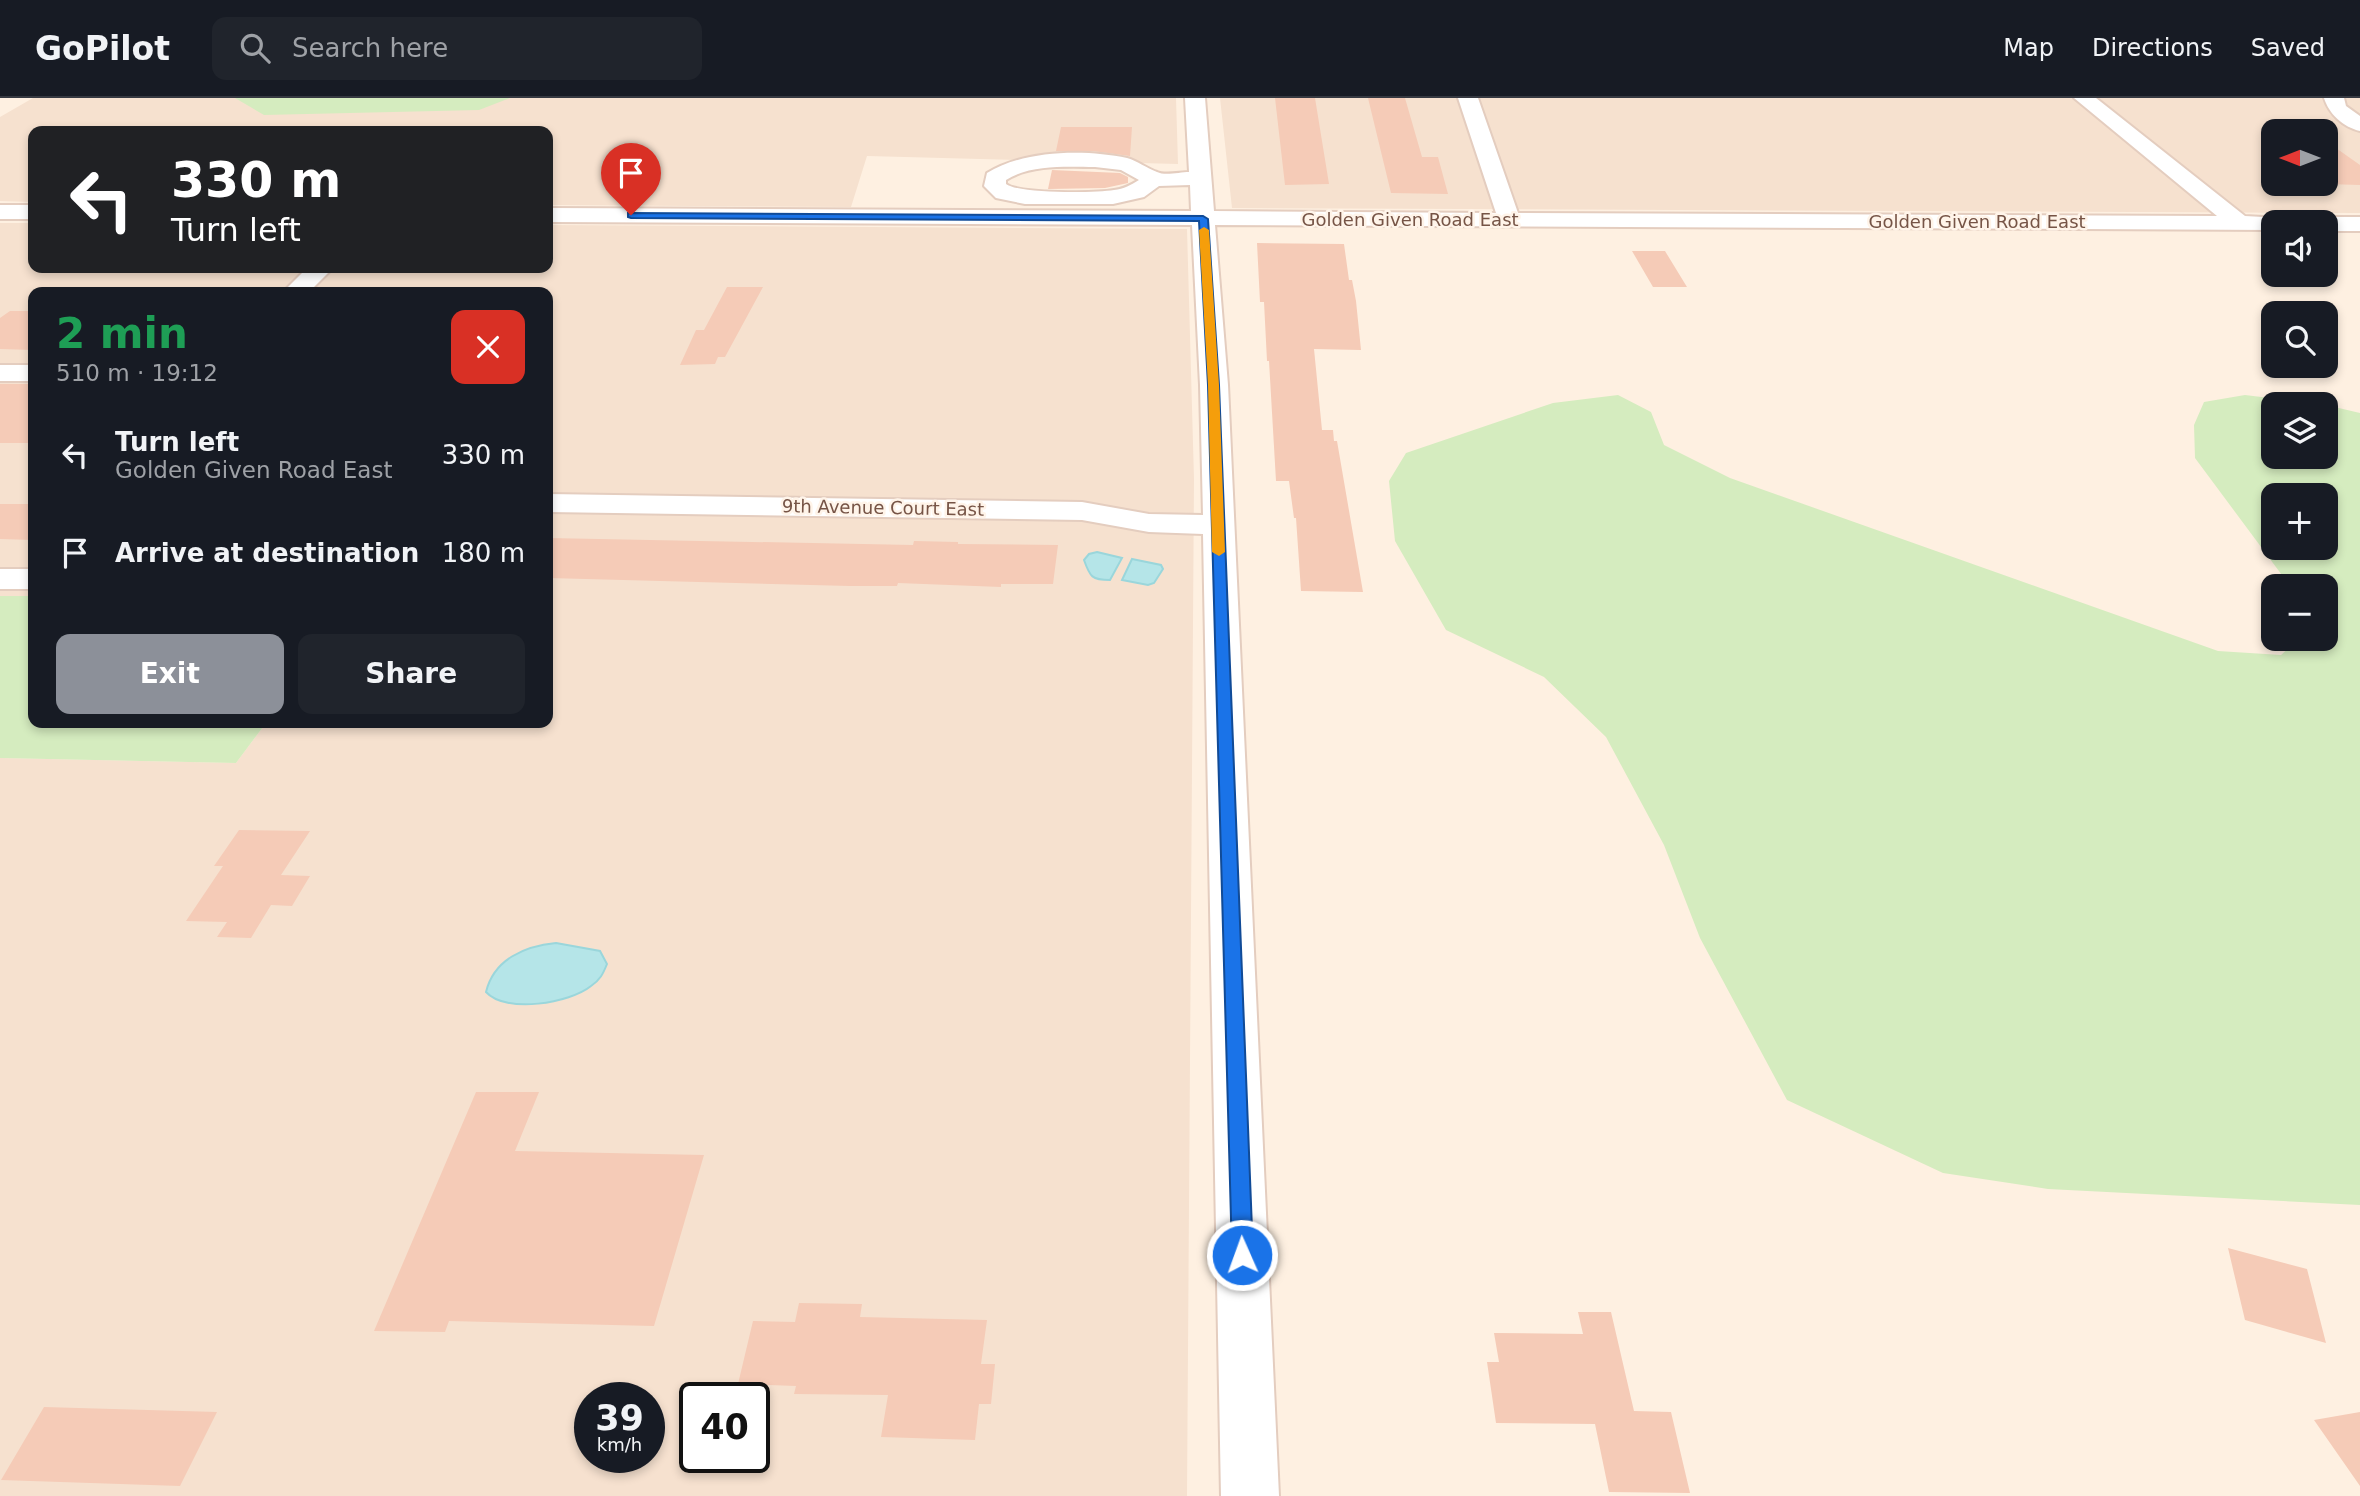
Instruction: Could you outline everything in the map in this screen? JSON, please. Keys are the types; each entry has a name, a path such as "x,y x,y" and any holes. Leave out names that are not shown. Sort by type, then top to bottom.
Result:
{"street":[{"path":"1195,98 1214,385 1250,1496"},
{"path":"1468,98 1510,221"},
{"path":"2084,98 2240,223"},
{"path":"2334,98 2337,109 2360,125"},
{"path":"1154,180 1136,192 1113,197 1025,197 1004,193 995,186 995,178 1001,172 1014,166 1045,162 1124,164 1154,180 1200,178"},
{"path":"0,212 28,212"},
{"name":"Golden Given Road East","path":"553,215 2261,223"},
{"path":"2338,224 2360,224"},
{"path":"300,287 316,273"},
{"path":"0,373 28,373"},
{"name":"9th Avenue Court East","path":"553,503 1082,511 1149,523 1218,525"},
{"path":"0,579 28,579"}],"shaded area":[{"path":"33,98 1176,98 1178,164 867,156 851,207 553,205 553,126 28,126 28,202 0,201 0,117"},
{"path":"1220,98 2360,98 2360,213 2338,213 2338,210 2261,210 2261,213 1232,208"},
{"path":"0,223 28,223 28,273 553,273 553,225 1187,229 1194,479 1187,1496 0,1496 0,758 236,763 262,728 553,728 553,287 28,287 28,596 0,596"}],"green space":[{"path":"235,98 510,98 479,110 264,115"},
{"path":"1618,395 1651,412 1664,445 1730,478 2218,651 2281,655 2286,651 2338,651 2338,574 2281,574 2271,560 2338,560 2338,483 2261,483 2261,547 2195,458 2194,425 2204,402 2245,395 2261,397 2261,469 2338,469 2338,408 2360,413 2360,1205 2048,1189 1943,1173 1787,1100 1700,938 1664,845 1606,737 1544,677 1446,630 1395,541 1389,481 1406,453 1553,403"},
{"path":"0,596 28,596 28,728 262,728 236,763 0,758"}],"water":[{"path":"1097,552 1122,558 1110,580 1095,578 1088,570 1084,560 1089,554"},
{"path":"1132,559 1161,565 1163,569 1154,583 1148,585 1122,580"},
{"path":"556,943 600,951 607,964 603,974 581,992 538,1004 508,1003 495,999 486,992 496,971 512,956 533,947"}],"building":[{"path":"1275,98 1315,98 1329,184 1285,185"},
{"path":"1368,98 1405,98 1422,157 1438,157 1448,194 1391,193"},
{"path":"1061,127 1132,127 1130,156 1093,151 1056,151"},
{"path":"2338,149 2360,165 2360,185 2338,184"},
{"path":"1052,170 1120,173 1128,177 1128,183 1105,188 1048,189"},
{"path":"1257,243 1344,244 1349,280 1352,280 1356,301 1361,350 1314,349 1322,430 1333,430 1334,441 1337,441 1363,592 1301,591 1296,518 1289,481 1276,481 1269,361 1264,302 1260,302"},
{"path":"1632,251 1665,251 1687,287 1653,287"},
{"path":"727,287 763,287 725,357 718,357 715,364 680,365 696,330 704,330"},
{"path":"10,311 28,311 28,350 0,349 0,318"},
{"path":"0,384 28,384 28,443 0,443"},
{"path":"0,504 28,504 28,540 0,539"},
{"path":"553,538 1058,545 1053,584 1001,584 1001,587 898,583 897,586 553,578"},
{"path":"239,830 310,831 281,875 310,876 292,906 271,905 251,938 217,937 227,922 186,921 223,866 214,866"},
{"path":"476,1092 539,1092 515,1151 704,1155 654,1326 449,1321 445,1332 374,1331"},
{"path":"2228,1248 2307,1269 2326,1343 2245,1320"},
{"path":"799,1303 862,1304 860,1317 987,1320 981,1364 995,1364 991,1404 979,1404 975,1440 881,1437 888,1395 794,1394 796,1386 770,1385 770,1382 738,1382 753,1321 795,1322"},
{"path":"1578,1312 1611,1312 1634,1411 1671,1412 1690,1493 1609,1492 1595,1424 1496,1423 1487,1362 1499,1362 1494,1333 1583,1334"},
{"path":"44,1407 217,1412 180,1486 1,1480"},
{"path":"2360,1412 2360,1486 2314,1420"}],"slow traffic":[{"path":"1204,230 1214,385 1219,552"}],"route":[{"path":"631,215 1203,219 1214,385 1242,1255"}]}
